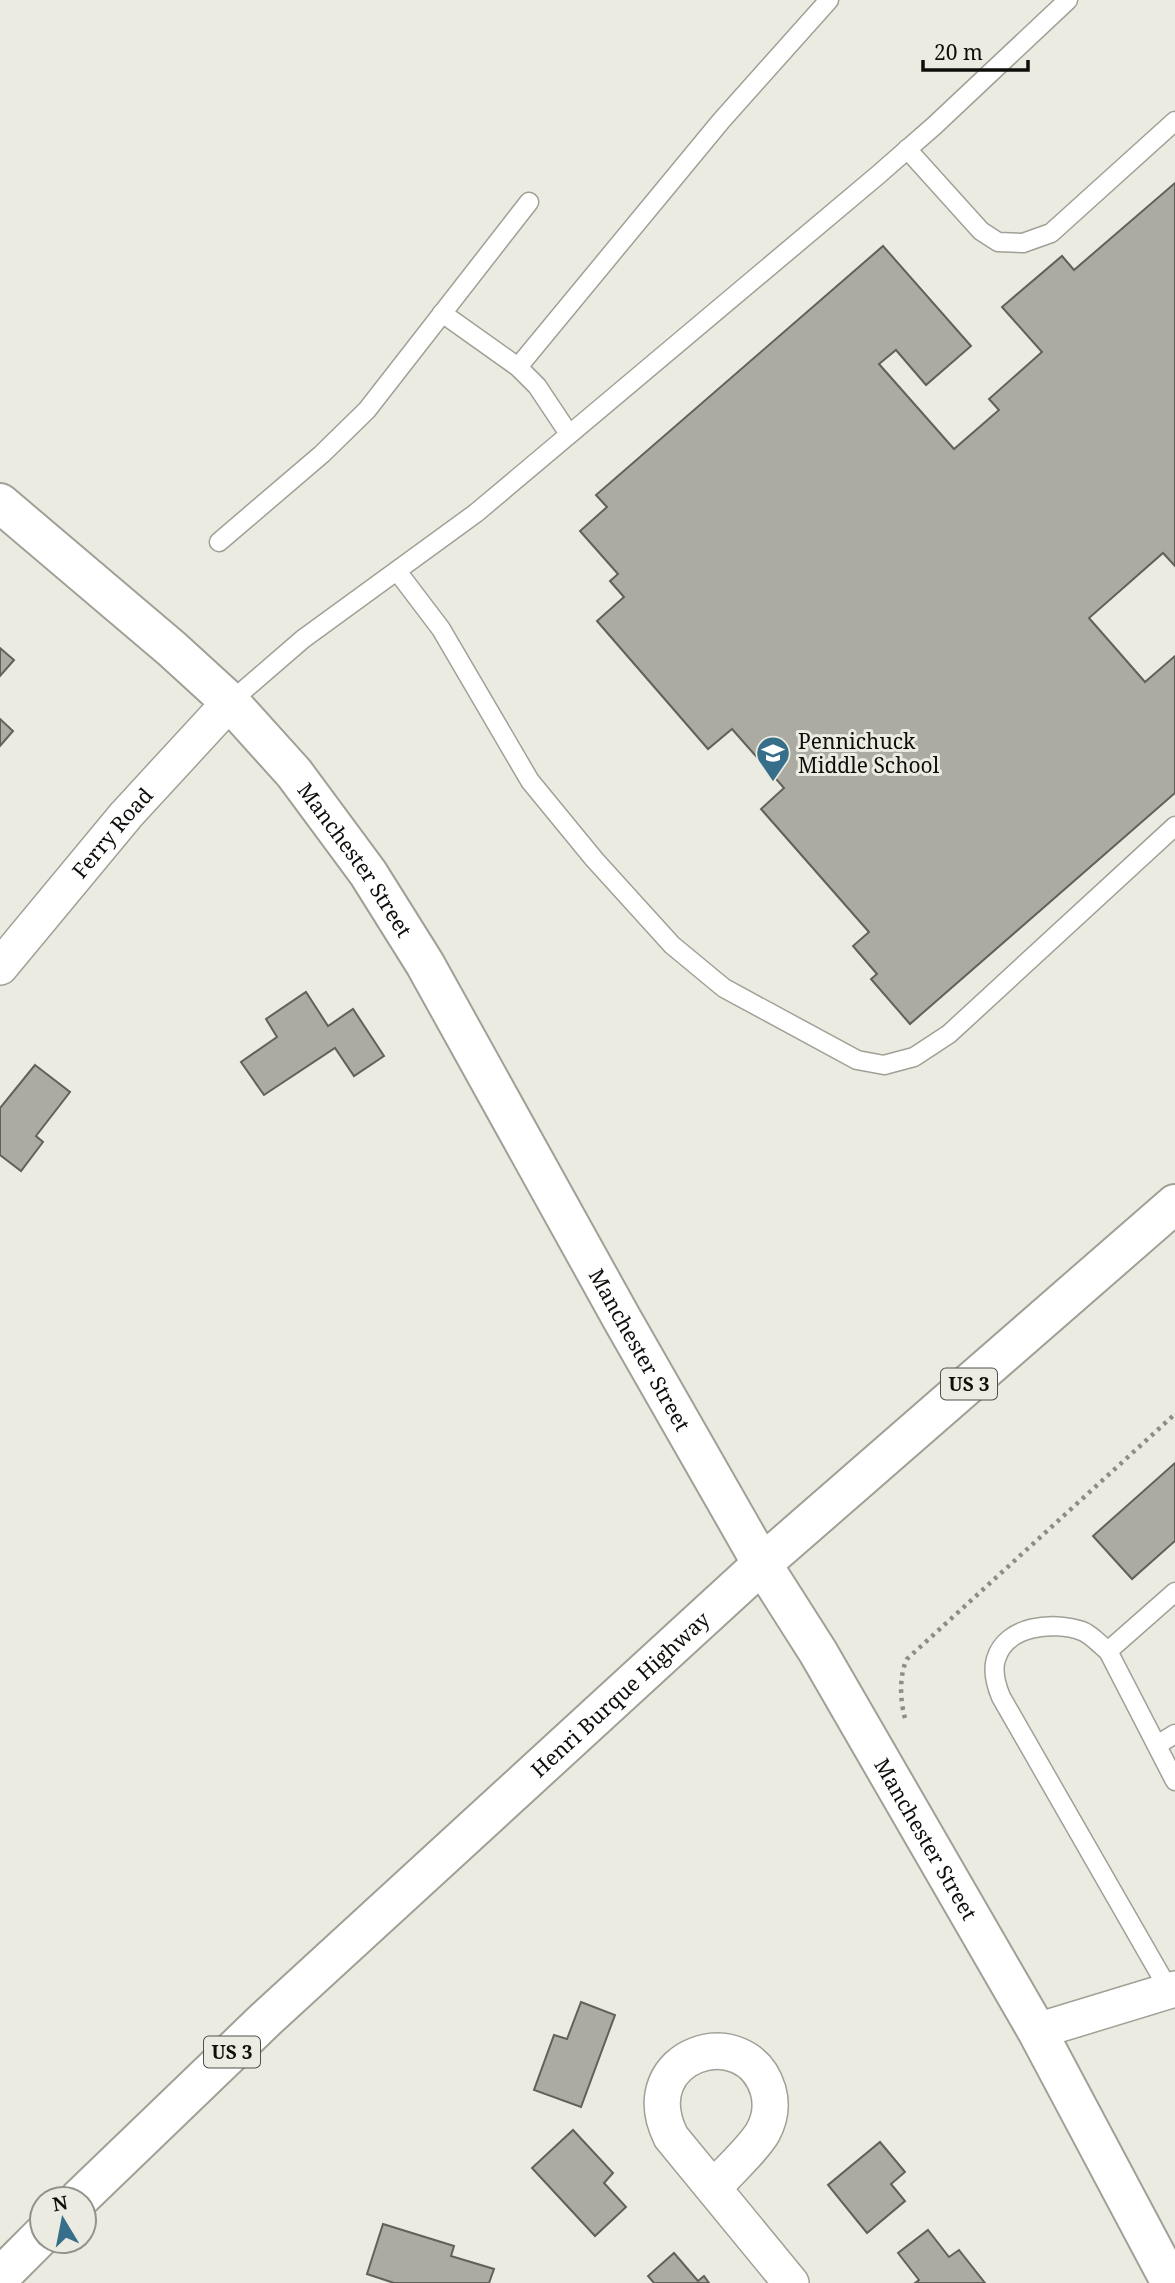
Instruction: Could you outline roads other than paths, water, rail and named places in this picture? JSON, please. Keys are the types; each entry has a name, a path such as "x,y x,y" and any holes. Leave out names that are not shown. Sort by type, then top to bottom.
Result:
{"street":[{"name":"Manchester Street","path":"0,503 172,649 230,702 310,793 368,873 425,964 762,1564 818,1652 1037,2031 1171,2283"},
{"name":"Ferry Road","path":"0,967 126,815 230,702"},
{"name":"Henri Burque Highway","path":"94,2185 266,2020 762,1564 1175,1204"},
{"path":"1037,2031 1172,1989"},
{"path":"713,2188 791,2283"},
{"path":"0,2277 28,2249"}],"lane":[{"path":"518,367 721,121 829,0"},
{"path":"230,702 303,639 476,513 907,149 1068,0"},
{"path":"907,149 981,231 998,242 1023,243 1051,233 1175,121"},
{"path":"219,542 322,454 367,410 529,202"},
{"path":"442,313 518,367 537,386 569,434"},
{"path":"397,571 441,629 530,781 594,859 672,946 724,988 858,1060 884,1065 914,1057 949,1034 1175,826"},
{"path":"1108,1651 1175,1592"},
{"path":"1172,1989 1001,1697 994,1678 996,1658 1006,1643 1024,1631 1043,1625 1062,1626 1085,1632 1108,1651 1175,1781"},
{"path":"1157,1745 1175,1734"}],"place":[{"name":"Pennichuck Middle School","path":"773,783"}]}
